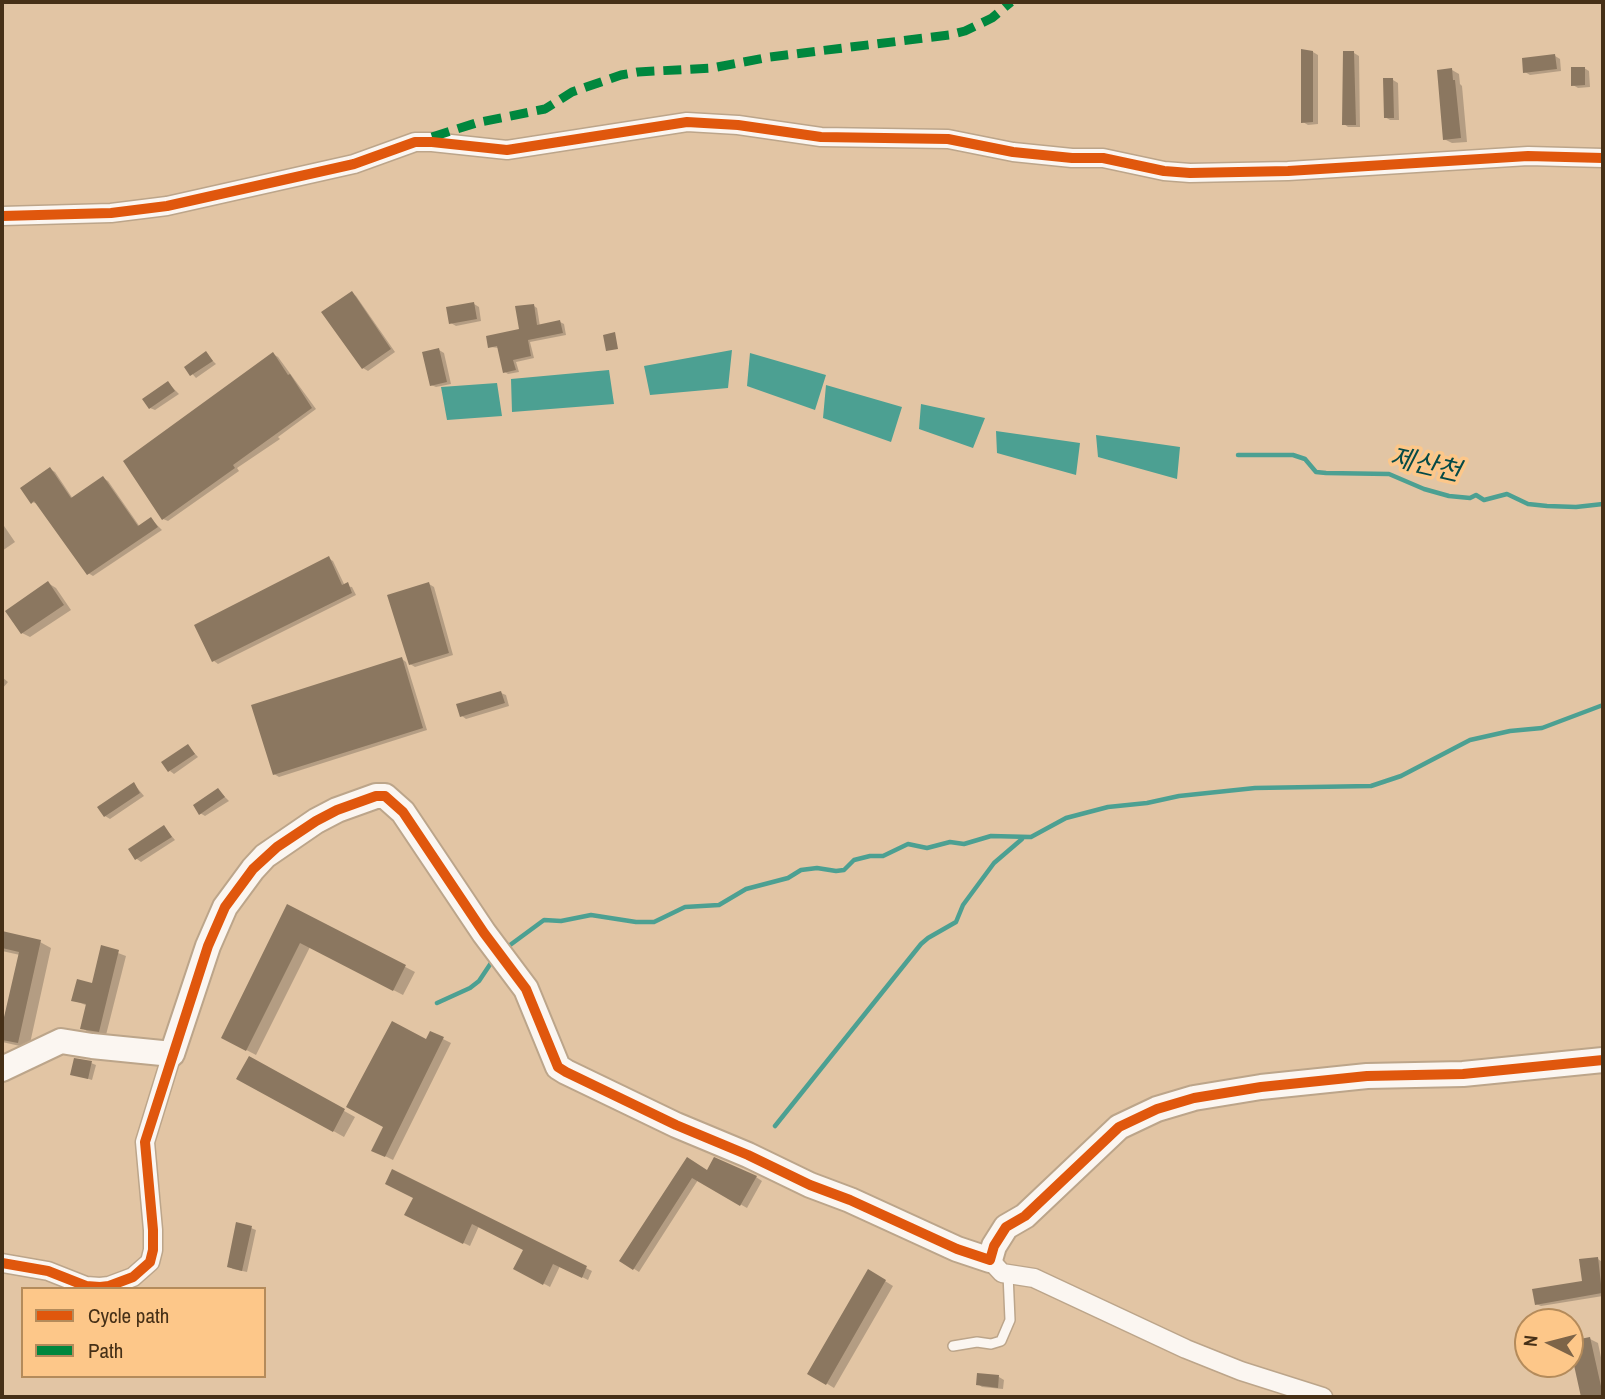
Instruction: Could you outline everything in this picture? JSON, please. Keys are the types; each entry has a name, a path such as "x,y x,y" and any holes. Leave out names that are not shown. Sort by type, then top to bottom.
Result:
{"street":[{"path":"2,216 111,213 167,206 355,164 415,142 507,150 687,122 738,125 821,137 948,139 1013,152 1103,158 1164,172 1288,172 1528,156 1603,158"},
{"path":"2,1263 48,1271 86,1286 100,1287 132,1277 150,1262 153,1250 145,1142 208,946 225,906 265,856 316,821 349,805 376,796 385,796 403,812 491,943 526,989 558,1066 566,1072 810,1185 850,1200 999,1268 1034,1278 1185,1349 1241,1371 1323,1397"},
{"path":"2,1069 61,1041 172,1054"},
{"path":"999,1268 999,1236 1006,1227 1025,1216 1119,1127 1157,1109 1194,1098 1261,1087 1367,1076 1463,1073 1603,1059"}],"lane":[{"path":"953,1346 1001,1341 1010,1320 999,1268"}],"water":[{"path":"732,350 728,388 650,395 644,366"},
{"path":"750,353 826,375 815,410 747,386"},
{"path":"609,370 614,404 512,412 511,379"},
{"path":"497,383 502,416 447,420 441,387"},
{"path":"826,385 902,407 891,442 823,418"},
{"path":"921,404 985,418 973,448 919,429"},
{"path":"996,431 1080,443 1076,475 997,453"},
{"path":"1096,435 1180,447 1177,479 1098,457"}],"building":[{"path":"1301,49 1313,51 1313,122 1301,123"},
{"path":"1343,51 1354,51 1356,125 1342,125"},
{"path":"1555,54 1557,69 1523,73 1522,58"},
{"path":"1571,67 1585,67 1585,85 1571,86"},
{"path":"1452,68 1461,138 1443,140 1437,70"},
{"path":"1383,78 1393,78 1394,118 1384,118"},
{"path":"352,291 391,349 362,369 321,312"},
{"path":"474,302 477,319 449,324 446,307"},
{"path":"534,304 537,325 560,320 563,333 528,340 531,356 513,360 516,370 503,373 497,346 488,348 486,336 519,329 515,306"},
{"path":"615,332 618,349 606,351 603,335"},
{"path":"439,348 447,382 430,386 422,352"},
{"path":"206,351 213,361 190,376 184,367"},
{"path":"273,352 312,408 162,520 123,461"},
{"path":"168,381 175,391 149,409 142,399"},
{"path":"50,467 71,498 103,476 138,526 151,517 158,527 87,575 34,501 31,504 20,488"},
{"path":"329,556 342,585 348,582 352,593 212,662 194,625"},
{"path":"48,581 64,605 21,634 5,611"},
{"path":"429,582 449,653 409,665 387,595"},
{"path":"402,657 423,728 273,775 251,705"},
{"path":"501,691 505,703 460,717 456,704"},
{"path":"188,744 195,754 168,772 161,762"},
{"path":"134,782 140,793 104,817 97,807"},
{"path":"218,788 225,797 199,815 193,805"},
{"path":"164,825 172,837 135,860 128,849"},
{"path":"287,904 406,965 393,991 300,943 246,1051 221,1038"},
{"path":"2,931 41,940 18,1043 2,1040 2,1026 19,952 2,948"},
{"path":"101,945 119,950 99,1032 80,1029 86,1004 71,1001 77,979 92,983"},
{"path":"392,1021 426,1039 430,1031 444,1037 385,1157 371,1151 383,1127 346,1107"},
{"path":"249,1056 345,1109 333,1132 236,1079"},
{"path":"74,1058 92,1061 88,1079 70,1075"},
{"path":"687,1157 707,1170 714,1157 757,1176 740,1206 692,1178 633,1270 619,1261"},
{"path":"392,1169 587,1266 582,1278 553,1264 543,1285 513,1269 523,1250 472,1224 463,1244 404,1215 413,1198 385,1184"},
{"path":"236,1222 252,1226 242,1271 227,1267"},
{"path":"1598,1257 1602,1293 1535,1305 1532,1289 1582,1281 1579,1259"},
{"path":"868,1269 886,1280 826,1385 807,1374"},
{"path":"1590,1337 1603,1397 1581,1397 1577,1378 1584,1378 1584,1338"},
{"path":"977,1373 999,1375 998,1388 976,1385"}],"waterway":[{"name":"제산천","path":"1238,455 1293,455 1305,459 1316,472 1389,474 1449,496 1470,498 1476,495 1484,500 1507,494 1528,504 1547,506 1603,504"},
{"path":"506,948 544,920 561,921 591,915 654,922 685,907 719,905 746,889 788,878 801,870 844,870 854,860 883,856 908,844 927,848 950,842 964,844 991,836 1031,837 1066,818 1108,807 1179,796 1255,788 1371,786 1401,776 1470,740 1510,731 1542,728 1603,705"},
{"path":"775,1126 921,944 956,922 963,905 994,863 1022,839"},
{"path":"437,1003 470,988 479,981 493,960"}],"marked path":[{"path":"432,137 476,123 545,109 572,92 621,75 712,68 770,57 949,35 965,31 992,18 1011,2"}],"cycle path":[{"path":"2,216 111,213 167,206 354,164 415,142 507,150 687,122 738,125 821,137 948,139 1013,152 1103,158 1164,171 1190,173 1288,171 1528,156 1603,158"},
{"path":"2,1263 48,1271 86,1286 100,1287 133,1277 150,1262 153,1230 145,1142 208,946 225,907 253,869 277,847 337,810 376,796 385,796 403,812 484,933 526,989 558,1067 676,1125 810,1185 850,1200 957,1249 990,1260 994,1246 1006,1227 1025,1216 1119,1127 1157,1109 1194,1098 1261,1087 1367,1076 1463,1074 1603,1060"}]}
